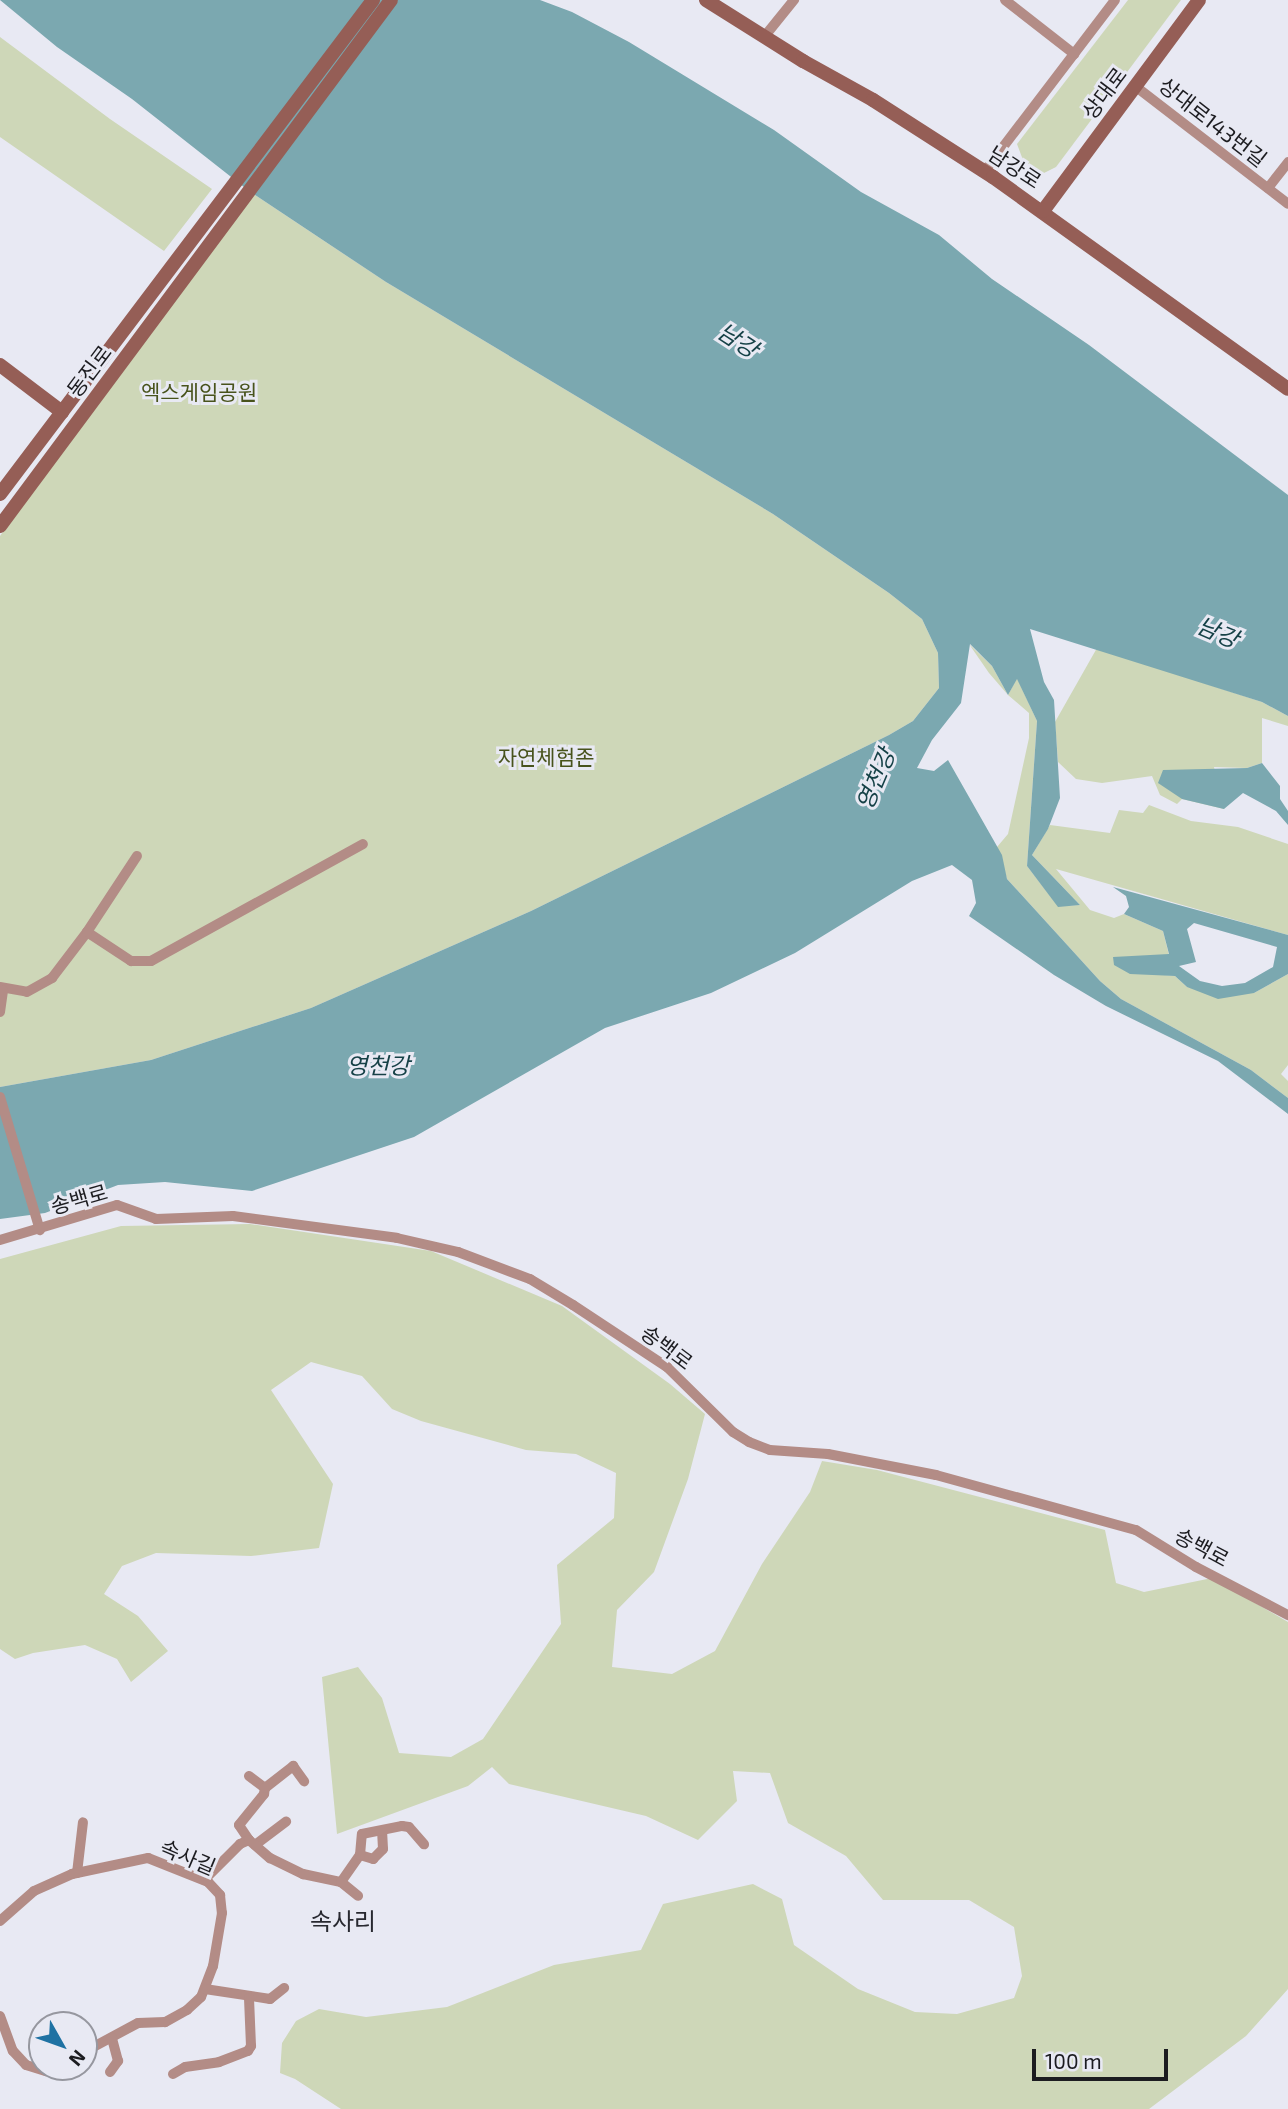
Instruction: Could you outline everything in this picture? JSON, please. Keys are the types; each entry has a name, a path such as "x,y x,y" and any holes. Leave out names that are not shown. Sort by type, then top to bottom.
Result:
{"street":[{"name":"동진로","path":"0,495 373,0"},
{"name":"동진로","path":"0,526 391,0"},
{"path":"764,37 794,0"},
{"path":"1005,0 1074,54"},
{"path":"984,172 1115,0"},
{"name":"상대로","path":"1043,211 1199,0"},
{"path":"701,2 803,61"},
{"name":"남강로","path":"701,2 873,100 984,172 1043,211 1288,390"},
{"name":"상대로143번길","path":"1135,86 1288,204"},
{"name":"상대로143번길","path":"1268,188 1288,162"},
{"path":"0,365 62,412"},
{"path":"87,932 131,961 151,961 363,844"},
{"path":"0,1012 2,989 27,992 51,978 87,932 137,856"},
{"path":"0,1097 40,1230"},
{"name":"송백로","path":"0,1240 117,1205 156,1219 233,1216 397,1238 458,1252 530,1279 573,1305 667,1367 733,1432 749,1442 770,1450 828,1454 936,1475 1136,1530 1195,1567 1288,1615"},
{"path":"304,1781 293,1766 265,1788 264,1794 239,1825 252,1843 270,1858 303,1874 341,1882 358,1896"},
{"path":"249,1776 265,1788"},
{"path":"77,1873 83,1822"},
{"path":"204,1880 240,1844 252,1843 286,1822"},
{"path":"341,1882 360,1855 362,1834 409,1827 424,1844"},
{"path":"360,1855 373,1859 383,1849 382,1832"},
{"name":"속사길","path":"0,1921 34,1891 77,1873 148,1858 204,1880 220,1895 222,1913 213,1966 205,1989 187,2010 165,2022 138,2023 98,2045"},
{"path":"205,1989 249,1998 270,1999 284,1988"},
{"path":"173,2074 186,2067 219,2062 248,2051 251,2046 249,1998"},
{"path":"0,2016 13,2051 28,2066"},
{"path":"110,2072 118,2061 112,2038"}],"green space":[{"path":"1128,0 1181,0 1056,167 1042,174 1023,160 1017,144"},
{"path":"0,37 110,119 212,189 164,251 0,137"},
{"path":"249,191 386,282 773,514 889,593 922,619 938,653 939,688 913,721 889,735 531,911 311,1008 151,1060 0,1087 0,536"},
{"path":"969,644 992,666 1008,695 989,673"},
{"path":"1097,648 1262,702 1288,716 1288,726 1262,718 1262,763 1247,768 1214,767 1224,809 1182,799 1177,804 1160,795 1152,776 1102,783 1076,779 1058,762 1055,722"},
{"path":"1017,678 1037,721 1027,866 1058,906 1080,905 1032,855 1050,825 1110,833 1119,810 1143,813 1149,805 1191,821 1238,827 1288,844 1288,935 1056,869 1090,910 1114,918 1124,914 1163,931 1169,955 1154,974 1175,976 1187,987 1254,993 1288,974 1288,1065 1281,1074 1288,1081 1288,1098 1251,1070 1121,999 1100,981 1007,879 997,847 1008,834 1029,738 1029,713 1008,695"},
{"path":"250,1224 431,1251 562,1306 670,1384 705,1414 688,1479 654,1572 617,1610 612,1667 672,1674 715,1651 762,1564 810,1492 822,1461 877,1470 1105,1530 1116,1583 1144,1592 1212,1578 1288,1622 1288,1989 1246,2036 1149,2109 341,2109 295,2079 280,2073 282,2043 296,2021 319,2009 366,2017 447,2007 554,1965 641,1950 663,1904 753,1884 782,1899 794,1945 858,1989 915,2012 957,2014 1014,1998 1022,1976 1014,1927 969,1900 883,1900 846,1856 788,1823 770,1773 733,1771 737,1801 698,1840 646,1816 509,1784 492,1767 468,1786 337,1834 322,1677 358,1667 382,1698 399,1753 451,1757 483,1739 561,1624 557,1565 614,1518 616,1473 576,1454 526,1450 421,1421 392,1409 362,1376 311,1362 271,1390 333,1484 319,1548 251,1556 156,1553 122,1566 104,1594 138,1616 168,1651 131,1682 117,1659 85,1645 33,1653 15,1659 0,1649 0,1259 121,1226"}],"water":[{"path":"0,0 540,0 572,12 629,42 774,130 861,192 939,235 992,279 1089,345 1288,495 1288,716 1262,702 1030,629 1044,682 1054,700 1060,798 1048,829 1032,855 1080,905 1058,907 1027,866 1037,721 1017,679 1008,695 992,666 970,644 961,703 932,740 917,768 934,771 948,760 1002,855 1007,879 1100,981 1121,999 1251,1070 1288,1098 1288,1114 1218,1061 1106,1006 1054,975 969,916 976,903 972,880 952,865 912,881 795,953 711,993 605,1028 414,1137 252,1191 165,1182 118,1185 45,1213 0,1219 0,1087 151,1060 311,1008 531,911 889,735 913,721 939,688 938,653 922,619 889,593 773,514 386,282 249,191 132,99 57,47"},
{"path":"1262,763 1280,786 1280,799 1288,811 1288,825 1276,811 1243,793 1224,809 1182,799 1158,783 1163,770 1247,768"},
{"path":"1113,887 1288,935 1288,974 1254,993 1218,999 1187,987 1175,976 1130,974 1114,965 1113,957 1169,954 1163,931 1124,914 1129,907 1126,896","holes":["1194,923 1277,947 1273,967 1245,983 1222,986 1200,981 1179,966 1196,962 1187,929"]}],"district":[{"name":"속사리","path":"343,1921"}],"water label":[{"name":"남강","path":"738,340"},
{"name":"남강","path":"1218,632"},
{"name":"영천강","path":"875,779"},
{"name":"영천강","path":"378,1065"}],"park label":[{"name":"엑스게임공원","path":"199,392"},
{"name":"자연체험존","path":"546,757"}]}
